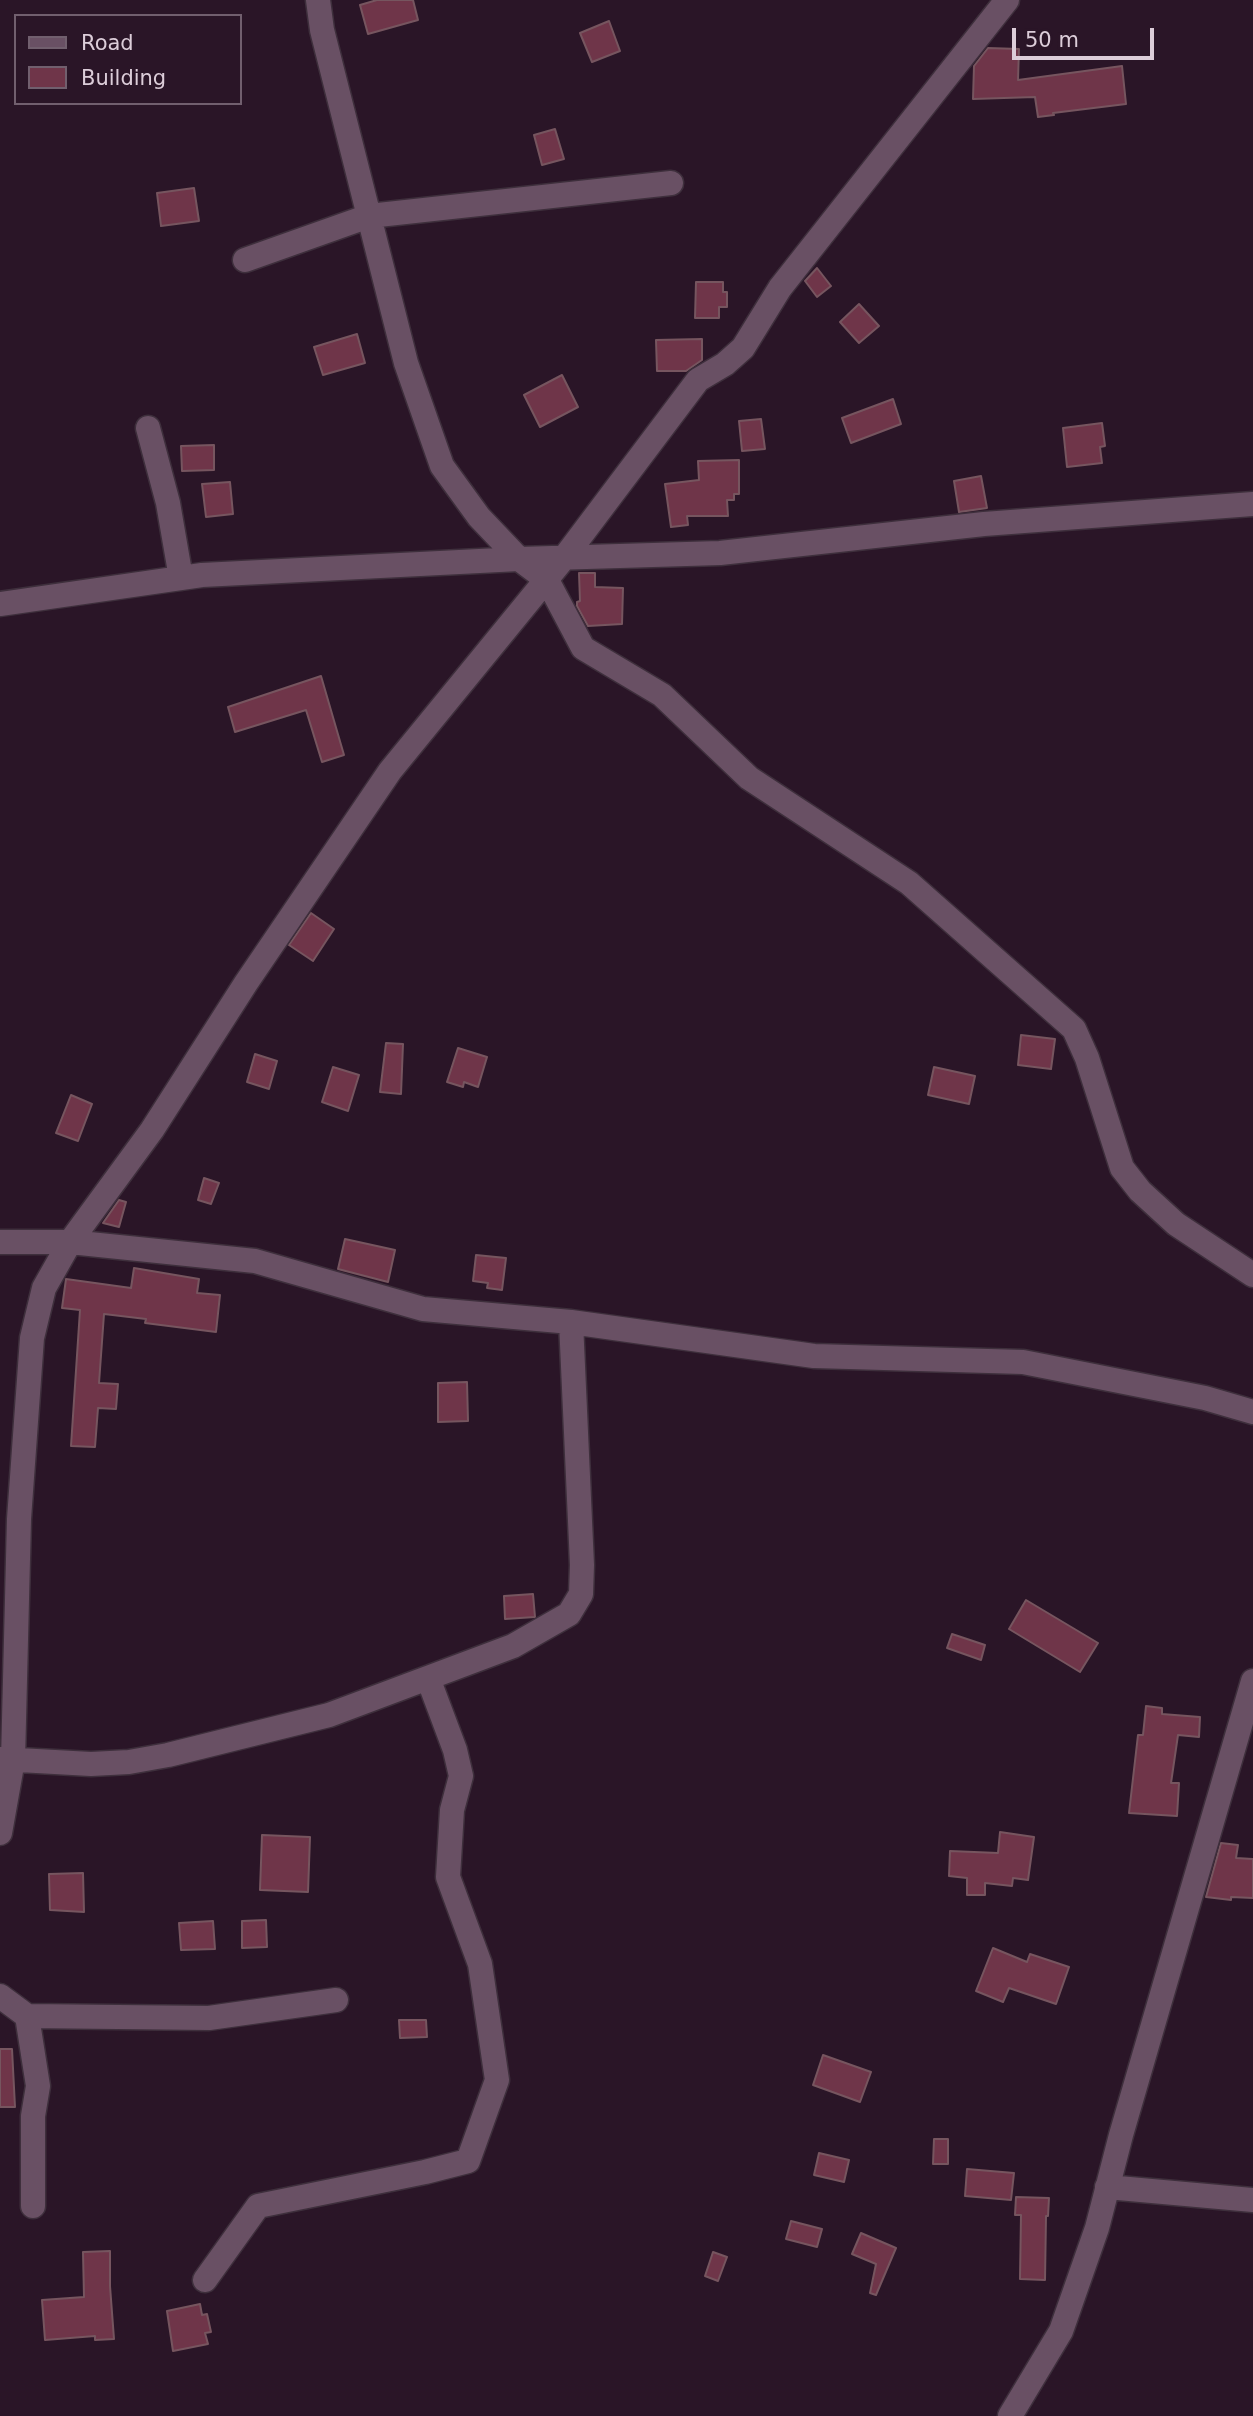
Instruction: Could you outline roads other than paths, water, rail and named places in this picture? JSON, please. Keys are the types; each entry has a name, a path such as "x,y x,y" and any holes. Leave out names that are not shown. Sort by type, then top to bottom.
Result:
{"street":[{"path":"318,0 322,30 406,363 442,466 479,517 519,559 547,579 583,648 662,695 749,778 909,883 1074,1029 1087,1058 1122,1168 1140,1191 1176,1224 1253,1275"},
{"path":"0,1833 32,1338 44,1288 70,1242 152,1130 246,983 390,771 564,558 698,380 725,364 743,348 780,288 1007,0"},
{"path":"245,260 369,216 671,183"},
{"path":"148,428 167,503 181,578"},
{"path":"0,604 202,575 519,559 720,554 984,524 1253,505"},
{"path":"472,562 479,517"},
{"path":"0,1242 70,1242 255,1261 423,1309 571,1322 814,1356 1023,1362 1205,1398 1253,1412"},
{"path":"6,1760 91,1764 129,1762 329,1715 513,1646 569,1614 581,1594 571,1322"},
{"path":"205,2280 258,2206 468,2161 497,2080 480,1964 447,1877 452,1810 461,1776 455,1750 428,1678"},
{"path":"1010,2416 1060,2331 1097,2228 1253,1681"},
{"path":"0,1996 27,2016 209,2018 336,2000"},
{"path":"27,2016 38,2086 33,2116 33,2206"},
{"path":"1107,2187 1253,2200"}]}
